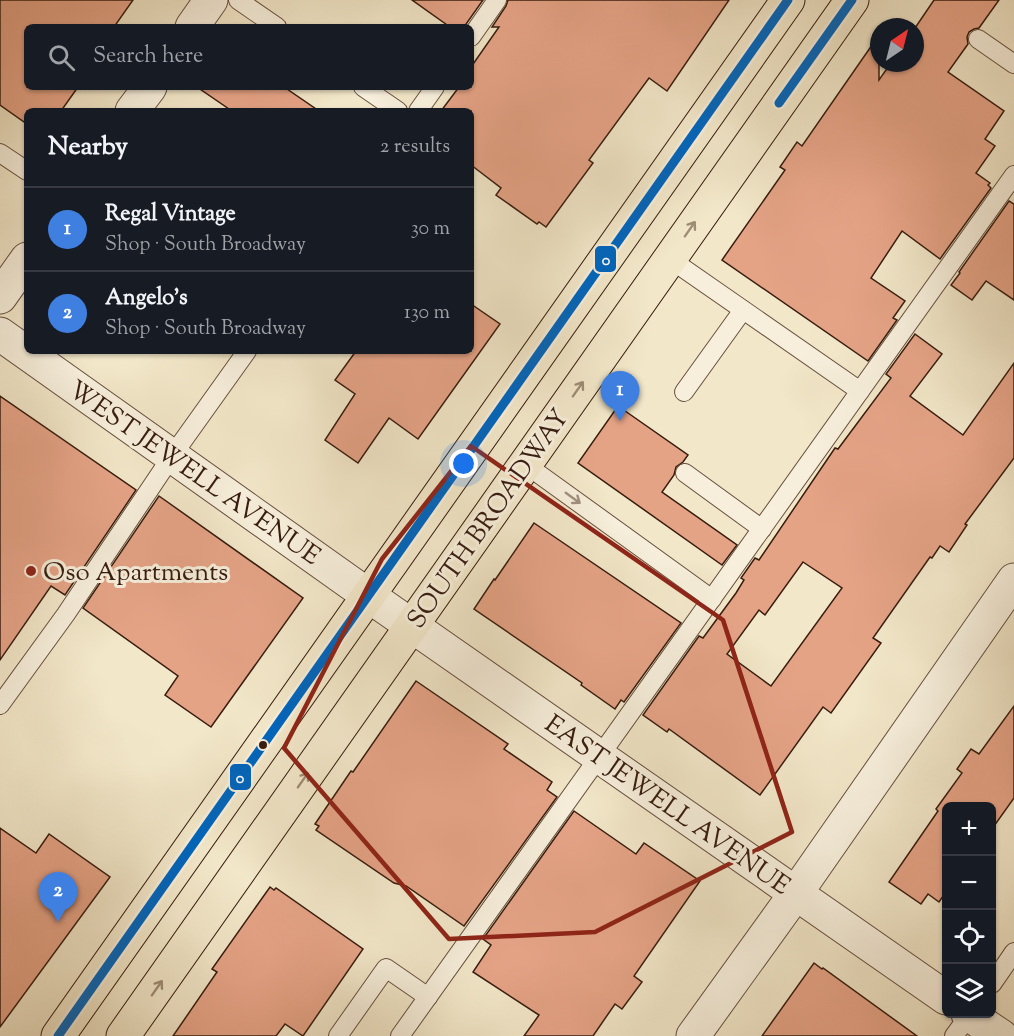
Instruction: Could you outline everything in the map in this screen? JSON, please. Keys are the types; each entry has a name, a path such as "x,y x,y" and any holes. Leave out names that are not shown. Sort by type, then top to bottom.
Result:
{"main road":[{"name":"SOUTH BROADWAY","path":"123,1036 390,610 788,0"},
{"name":"SOUTH BROADWAY","path":"58,1036 390,610 525,464 852,0"}],"street":[{"path":"194,24 212,0"},
{"path":"134,108 148,90"},
{"path":"0,297 24,263"},
{"name":"WEST JEWELL AVENUE","path":"0,334 24,351"},
{"name":"WEST JEWELL AVENUE","path":"28,354 390,610"},
{"path":"693,1036 796,893 1014,580"},
{"name":"EAST JEWELL AVENUE","path":"390,610 796,893 942,1000"},
{"name":"EAST JEWELL AVENUE","path":"968,1018 1001,1036"}],"lane":[{"path":"238,0 273,24"},
{"path":"474,33 497,0"},
{"path":"978,39 1014,64"},
{"path":"367,90 394,108"},
{"path":"420,108 433,90"},
{"path":"0,153 24,169"},
{"path":"400,1036 1014,175"},
{"path":"670,259 860,391"},
{"path":"684,392 743,310"},
{"path":"0,705 66,614 172,456 245,354"},
{"path":"525,464 712,599"},
{"path":"685,474 762,529"},
{"path":"996,978 1014,952"},
{"path":"338,1036 386,968 428,997"}],"highlighted area":[{"path":"471,446 723,620 792,832 595,932 449,939 284,748 382,559"}],"building":[{"path":"0,0 133,0 116,24 24,24 24,90 76,90 63,108 24,108 24,122 0,105"},
{"path":"412,0 483,0 466,24 446,24"},
{"path":"508,0 729,0 667,91 649,78 589,160 593,163 546,227 539,222 537,224 496,195 501,188 474,167 474,108 443,108 457,90 474,90 474,63 499,27 492,27"},
{"path":"934,0 999,0 979,28 969,32 968,44 948,72 1004,111 985,139 995,146 976,173 990,183 988,185 991,188 940,259 902,231 871,278 905,301 893,318 897,320 868,361 722,260 785,170 780,167 797,142 802,146 870,48 870,72 879,72 879,80 885,72 924,72 924,18 922,18"},
{"path":"201,90 288,90 315,108 228,108"},
{"path":"1009,201 1014,204 1014,300 986,281 972,300 951,285"},
{"path":"474,306 500,324 418,439 389,418 358,463 325,440 355,394 335,380 354,354 474,354"},
{"path":"915,334 942,354 910,396 963,435 1014,363 1014,458 965,524 967,525 949,552 940,546 932,558 930,557 873,638 881,643 831,713 823,707 760,795 669,729 667,732 643,715 699,636 703,638 736,593 744,580 741,578 755,558 759,560 835,448 838,449 891,378 886,374","holes":["803,562 842,588 771,686 727,654 759,610 765,615"]},
{"name":"Oso Apartments","path":"0,396 136,490 65,595 51,586 0,660"},
{"path":"618,406 688,455 676,467 674,475 662,492 737,545 722,565 578,463"},
{"path":"159,496 303,598 211,727 165,695 178,676 83,608"},
{"path":"534,523 681,623 624,702 621,700 615,709 581,685 582,683 474,609"},
{"path":"416,681 508,744 504,749 552,782 547,790 557,797 464,926 406,886 394,883 316,830 319,826 315,824"},
{"path":"1014,706 1014,798 996,823 996,802 942,802 942,898 939,902 928,894 921,904 889,882 938,811 936,809 962,773 957,769 971,749 979,754"},
{"path":"574,811 636,854 644,843 700,881 634,976 642,982 622,1009 615,1004 593,1036 524,1036 539,1015 473,972 491,945 483,939"},
{"path":"0,828 36,853 49,834 110,877 0,1027"},
{"path":"270,887 274,890 276,888 363,949 303,1036 285,1024 276,1036 173,1036 217,972 212,969"},
{"path":"814,963 823,968 917,1036 762,1036"}],"transit line":[{"name":"0","path":"58,1036 788,0"},
{"name":"0","path":"779,103 852,0"}],"place":[{"name":"Regal Vintage","path":"620,421"},
{"name":"Oso Apartments","path":"31,571"},
{"name":"Angelo's","path":"58,922"}]}
